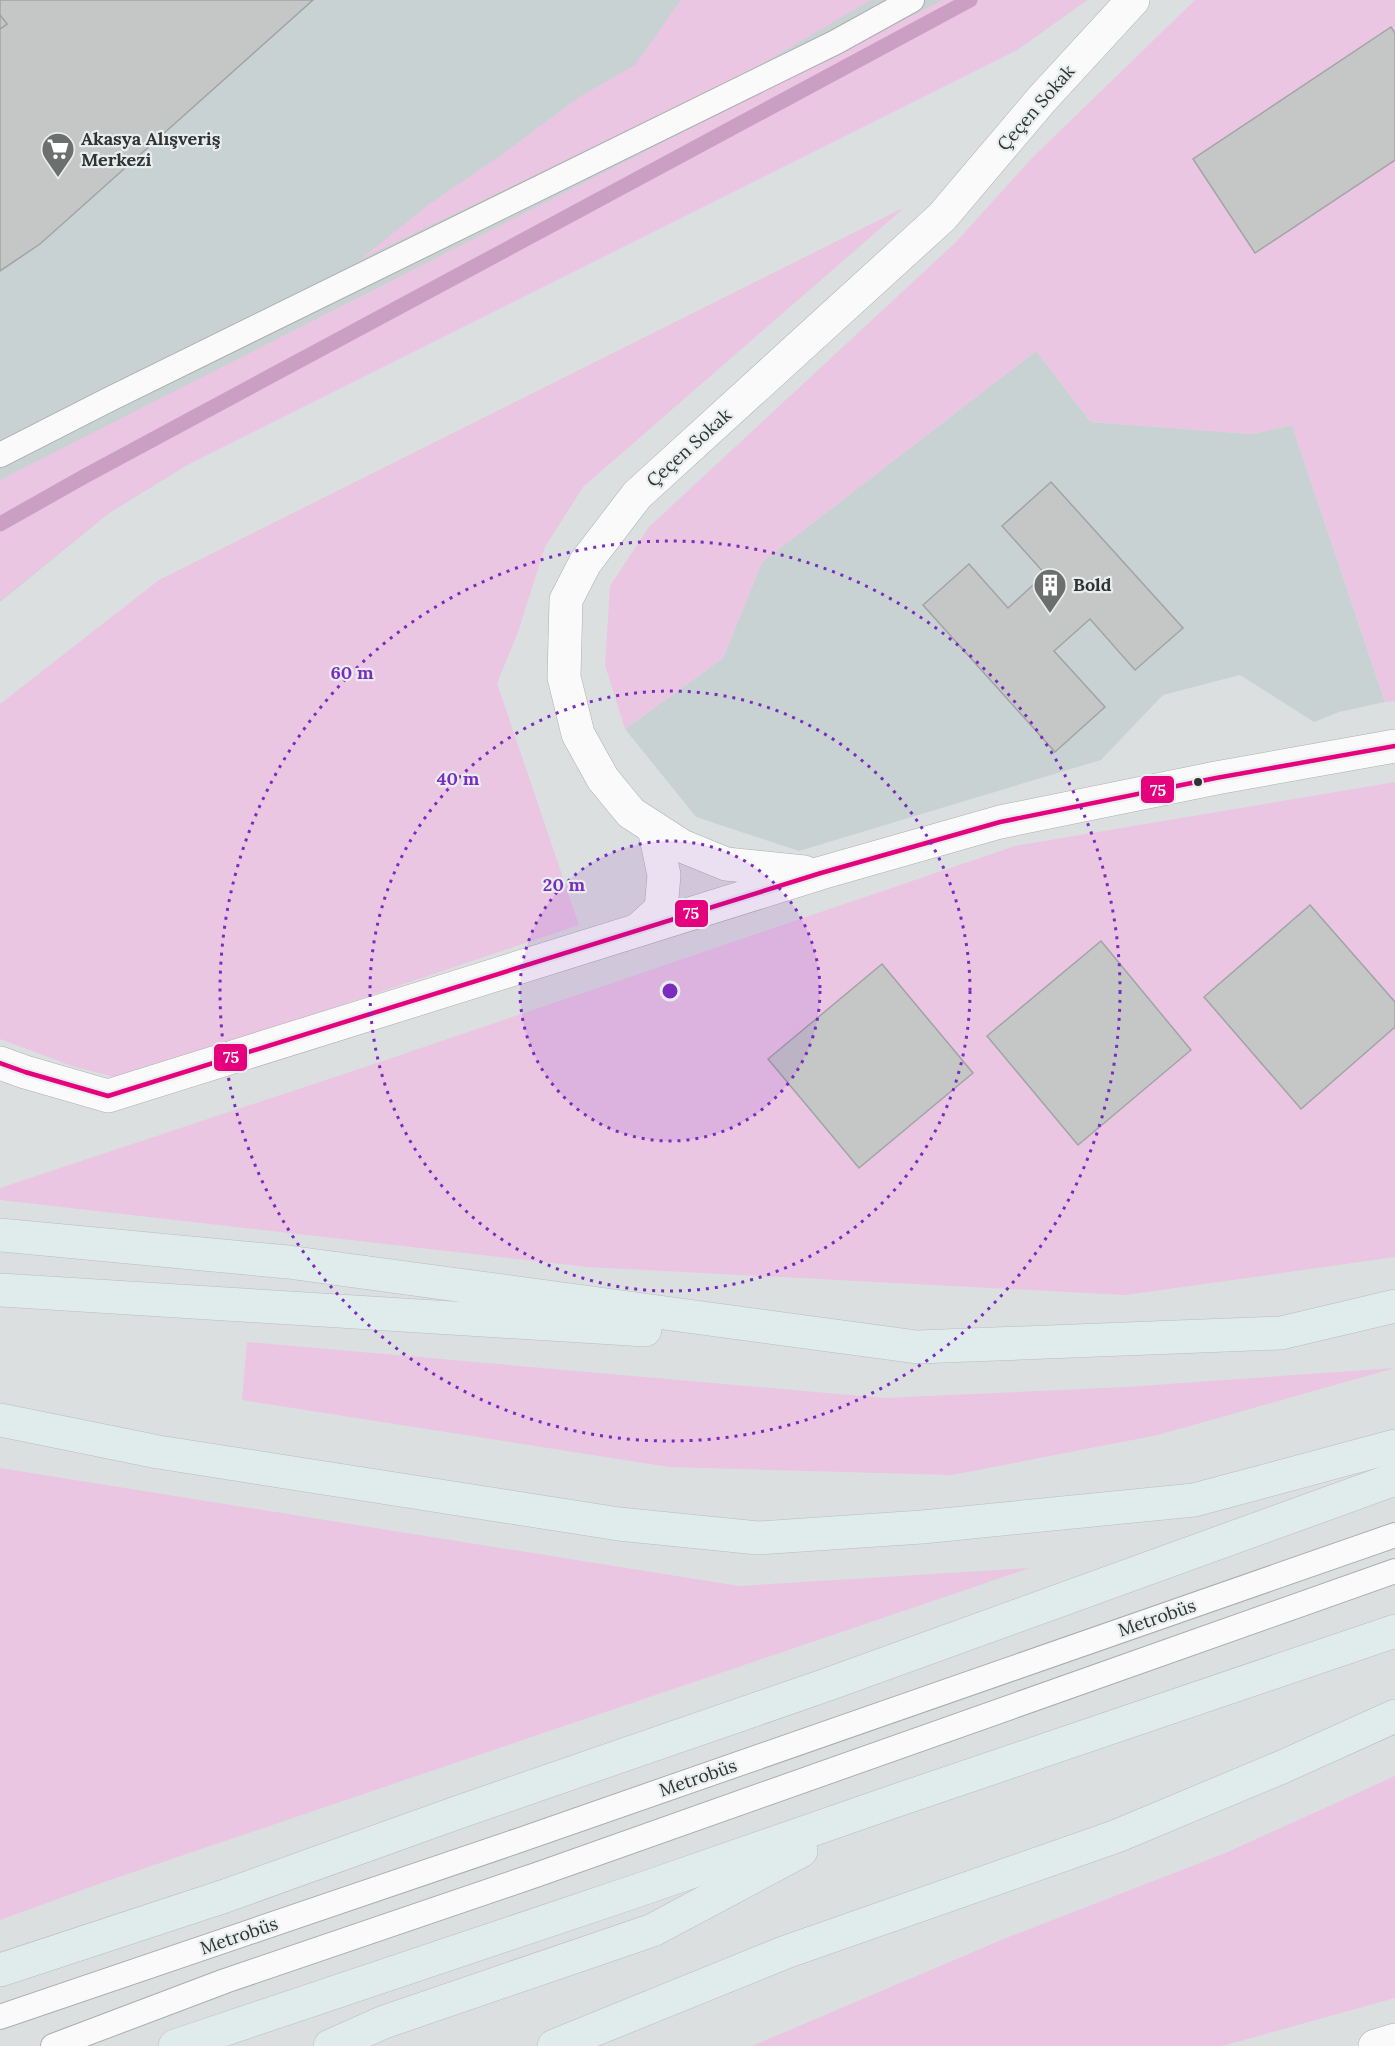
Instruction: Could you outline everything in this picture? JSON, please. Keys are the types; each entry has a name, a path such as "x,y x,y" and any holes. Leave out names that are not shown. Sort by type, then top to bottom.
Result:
{"highway":[{"path":"0,1235 288,1262 917,1347"},
{"path":"0,1290 917,1347 1281,1334 1395,1306"},
{"path":"0,1420 170,1454 619,1524 758,1538 922,1527 1194,1500 1395,1446"},
{"path":"0,1970 225,1896 826,1685 1395,1479"},
{"path":"175,2046 1395,1631"},
{"path":"554,2046 786,1952 1117,1836 1282,1767 1395,1716"},
{"path":"330,2046 384,2022 653,1930 892,1802"}],"street":[{"name":"Çeçen Sokak","path":"821,873 726,864 682,846 631,813 603,779 579,734 564,677 566,600 585,563 637,495 942,217 1042,99 1133,0"},
{"path":"0,1063 108,1096 821,873 1000,822 1216,778 1395,746"},
{"path":"638,930 661,909 664,875 654,828"},
{"path":"1375,2046 1395,2040"}],"lane":[{"path":"0,454 836,42 912,0"},
{"name":"Metrobüs","path":"0,2017 520,1840 1395,1536"},
{"name":"Metrobüs","path":"53,2046 225,1981 536,1875 1395,1571"}],"shaded area":[{"path":"0,0 1087,0 1017,50 187,465 109,513 0,602"},
{"path":"681,0 871,0 746,73 361,259 428,205 500,156 581,96 635,65"},
{"path":"943,0 1087,0 1017,50 187,465 109,513 0,601 0,480"},
{"path":"1195,0 1395,0 1395,701 1385,702 1292,425 1252,434 1091,422 1036,351 762,562 723,658 625,729 605,665 610,586 649,527 956,242 1032,158"},
{"path":"905,207 583,487 545,547 517,635 497,683 579,925 122,1079 72,1066 0,1039 0,704 159,580"},
{"path":"1036,351 1091,422 1252,434 1292,425 1385,702 1339,712 1314,722 1240,675 1163,695 1101,760 799,851 696,817 625,729 723,658 762,562"},
{"path":"1395,782 1395,1257 1126,1295 587,1267 0,1200 0,1188 374,1064 1015,846"},
{"path":"247,1342 884,1398 1126,1387 1395,1368 1158,1435 952,1475 669,1467 242,1400"},
{"path":"0,1468 739,1586 1030,1568 107,1881 0,1920"},
{"path":"1395,1776 1395,1998 1222,2046 752,2046 1006,1938 1223,1854"}],"building":[{"name":"Akasya Alışveriş Merkezi","path":"0,0 313,0 40,244 0,271 0,29 7,24 0,15"},
{"path":"0,15 7,24 0,29"},
{"path":"1391,27 1395,33 1395,160 1255,253 1193,159"},
{"name":"Bold","path":"1051,482 1183,628 1135,670 1090,619 1054,651 1105,707 1055,752 923,605 969,564 1008,608 1045,574 1002,526"},
{"path":"1310,905 1395,1002 1395,1027 1301,1109 1204,997"},
{"path":"1101,941 1191,1050 1078,1145 987,1036"},
{"path":"882,964 973,1073 859,1168 768,1059"}],"waterway":[{"path":"0,524 85,476 970,0"}],"transit line":[{"name":"75","path":"0,1063 108,1096 821,873 1000,822 1216,778 1395,746"}],"place":[{"name":"Akasya Alışveriş Merkezi","path":"58,178"},
{"name":"Bold","path":"1050,614"}]}
